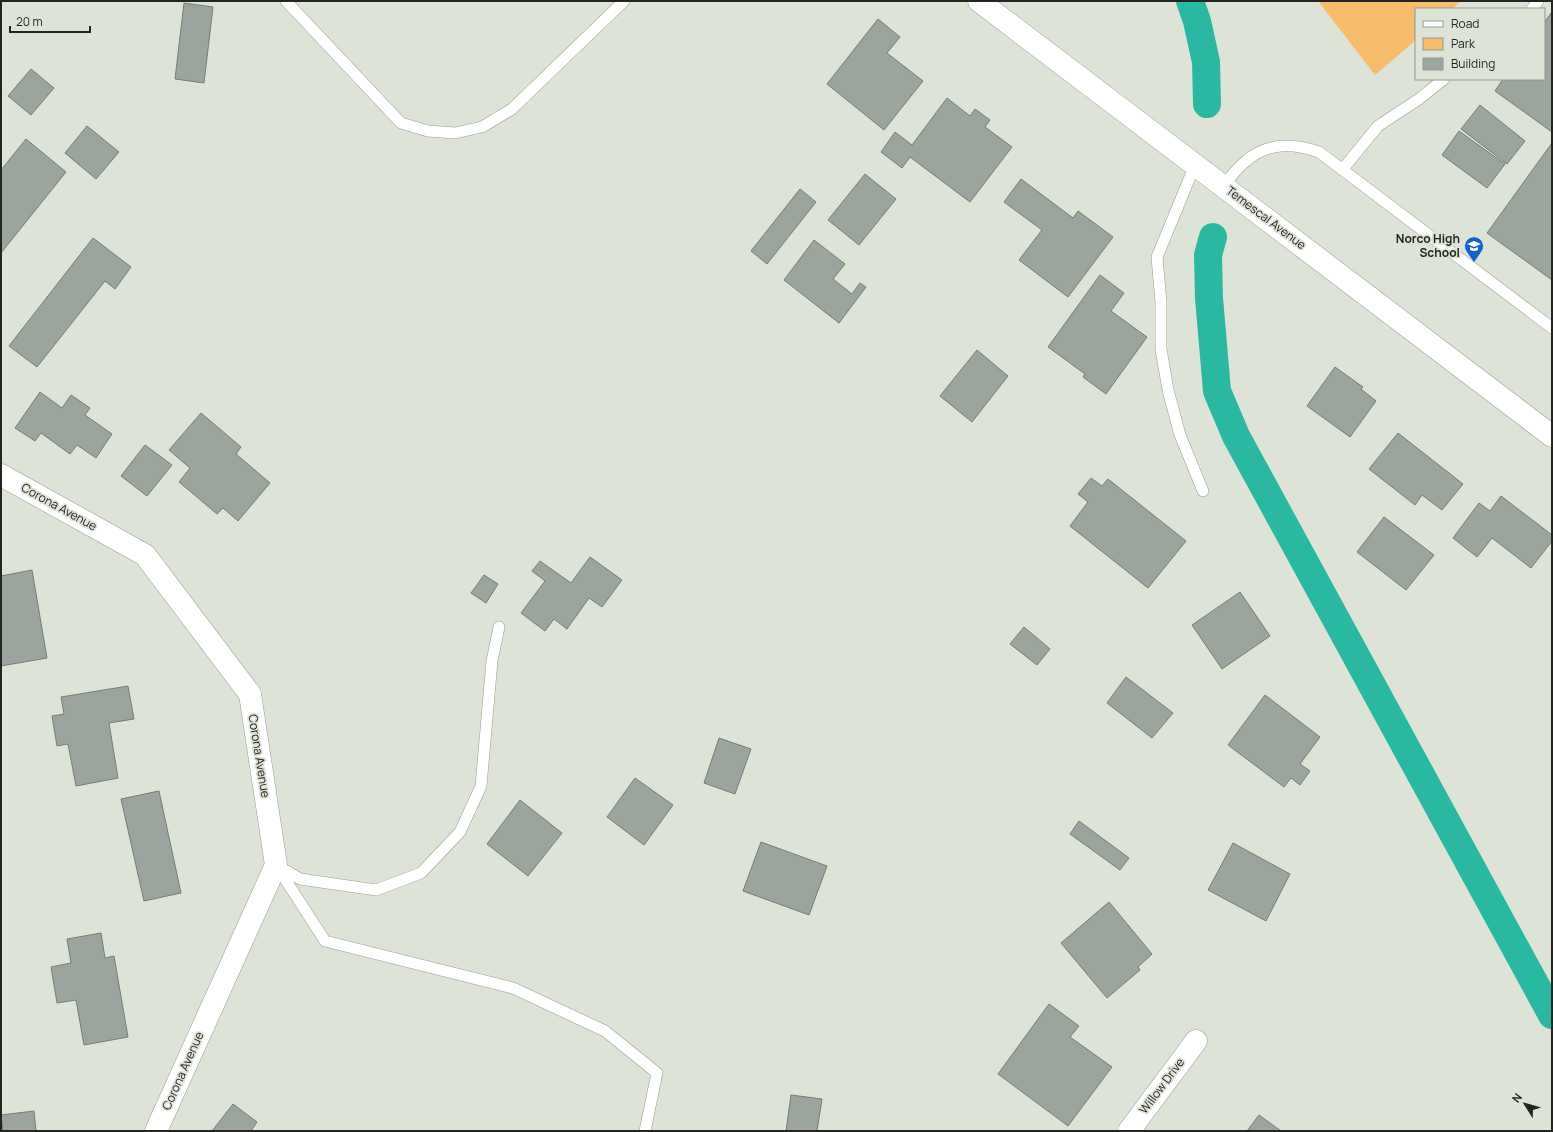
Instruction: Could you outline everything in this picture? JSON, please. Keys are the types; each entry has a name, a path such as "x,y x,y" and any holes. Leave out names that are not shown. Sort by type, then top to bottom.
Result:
{"street":[{"name":"Temescal Avenue","path":"979,1 1552,436"},
{"name":"Corona Avenue","path":"1,475 146,555 250,694 276,865 156,1131"},
{"name":"Willow Drive","path":"1129,1131 1196,1041"}],"lane":[{"path":"286,1 401,123 428,131 455,133 482,127 512,109 624,1"},
{"path":"1342,170 1378,126 1419,99 1443,80"},
{"path":"1223,186 1246,161 1263,150 1277,146 1293,145 1319,152 1552,328"},
{"path":"1195,165 1157,257 1161,303 1161,349 1168,390 1180,435 1203,491"},
{"path":"276,865 300,879 376,890 421,873 460,832 481,786 492,662 499,628"},
{"path":"276,865 325,941 513,988 605,1031 657,1073 645,1131"}],"green space":[{"path":"1318,1 1461,1 1453,8 1415,8 1415,41 1375,75"}],"building":[{"path":"184,3 213,7 204,83 175,79"},
{"path":"1551,13 1552,132 1495,91 1502,80 1545,80 1545,22"},
{"path":"878,19 900,37 887,53 923,81 884,130 827,84"},
{"path":"31,69 54,88 31,115 8,96"},
{"path":"947,98 970,116 975,109 990,120 985,127 1012,147 970,202 910,157 902,168 881,152 895,132 912,145"},
{"path":"1480,105 1525,141 1507,164 1461,129"},
{"path":"87,126 119,152 96,179 65,153"},
{"path":"1459,131 1505,164 1487,188 1442,155"},
{"path":"26,139 66,172 1,253 1,170"},
{"path":"1552,143 1552,280 1487,233"},
{"path":"865,174 896,199 859,245 828,220"},
{"path":"1021,179 1073,218 1078,211 1113,237 1068,297 1019,260 1042,230 1004,202"},
{"path":"800,189 816,202 767,264 751,251"},
{"path":"93,238 131,267 115,289 105,281 37,367 9,346"},
{"path":"814,240 845,264 833,279 852,294 860,283 866,287 839,323 784,280"},
{"path":"1100,275 1124,293 1111,311 1147,337 1106,394 1083,377 1085,374 1048,347"},
{"path":"977,350 1008,376 972,422 940,396"},
{"path":"1335,367 1363,387 1361,389 1376,401 1350,437 1307,406"},
{"path":"40,392 62,408 71,395 90,408 85,415 112,434 96,458 77,445 70,454 41,433 35,441 15,428"},
{"path":"201,413 241,447 236,454 270,483 238,521 223,508 217,514 179,482 190,468 169,450"},
{"path":"1398,433 1463,484 1442,510 1422,495 1415,505 1369,469"},
{"path":"145,445 172,465 147,496 121,476"},
{"path":"1091,478 1102,486 1108,479 1186,541 1148,588 1070,526 1088,502 1078,494"},
{"path":"1501,496 1552,535 1552,541 1531,568 1492,538 1477,557 1453,538 1479,503 1490,511"},
{"path":"1384,517 1434,555 1406,590 1357,552"},
{"path":"590,557 622,580 602,607 589,598 567,629 554,619 545,631 521,613 545,581 532,571 540,561 571,583"},
{"path":"32,570 47,658 1,666 1,576"},
{"path":"484,575 498,584 486,603 471,593"},
{"path":"1240,592 1270,636 1222,669 1192,625"},
{"path":"1024,627 1050,649 1037,665 1010,644"},
{"path":"1126,677 1173,713 1152,738 1107,703"},
{"path":"128,686 134,719 109,723 118,778 76,786 68,744 57,746 52,716 64,714 61,697"},
{"path":"1265,695 1320,737 1300,764 1310,771 1300,785 1291,778 1284,787 1228,745"},
{"path":"719,738 751,749 735,794 704,783"},
{"path":"635,778 673,805 644,845 607,817"},
{"path":"159,791 181,893 144,901 121,799"},
{"path":"520,800 562,833 528,876 487,844"},
{"path":"1079,821 1129,858 1120,870 1070,834"},
{"path":"761,842 827,866 809,915 743,891"},
{"path":"1233,843 1290,874 1266,921 1208,890"},
{"path":"1109,902 1152,954 1138,967 1140,970 1107,998 1061,943"},
{"path":"101,933 105,958 114,956 128,1037 84,1045 76,1000 57,1003 51,967 71,963 67,939"},
{"path":"1049,1004 1079,1026 1070,1037 1112,1067 1068,1126 998,1074"},
{"path":"791,1095 822,1099 817,1131 786,1131"},
{"path":"233,1104 257,1122 251,1131 212,1131"},
{"path":"34,1111 36,1131 3,1131 1,1115"},
{"path":"1259,1115 1281,1131 1247,1131"}],"waterway":[{"path":"1190,1 1197,21 1206,62 1207,104"},
{"path":"1213,237 1208,255 1209,298 1217,391 1236,436 1552,1015"}],"place":[{"name":"Norco High School","path":"1474,263"}]}
